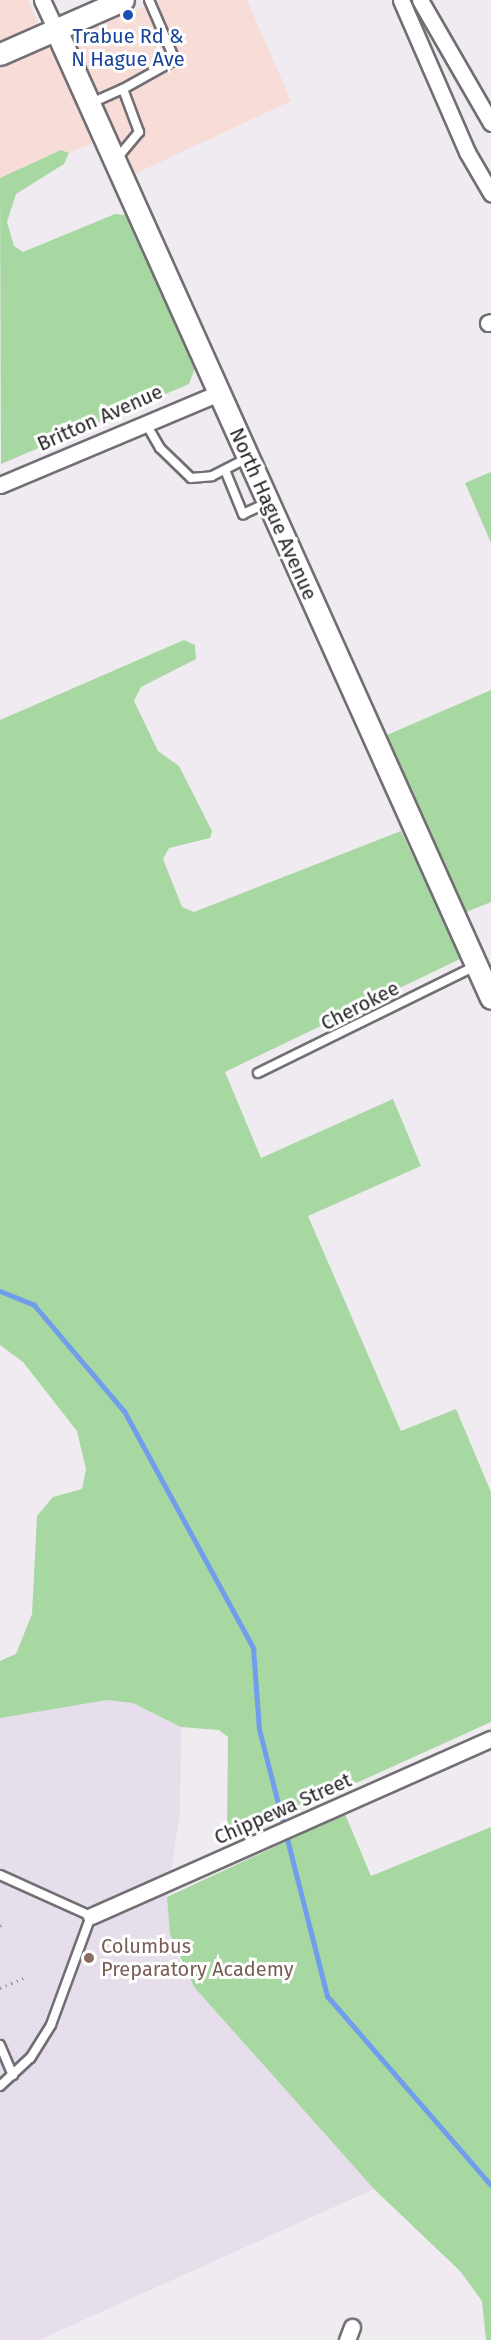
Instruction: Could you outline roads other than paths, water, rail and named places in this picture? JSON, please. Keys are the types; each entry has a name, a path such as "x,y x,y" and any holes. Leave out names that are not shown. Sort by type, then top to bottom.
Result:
{"main road":[{"path":"0,54 123,0"},
{"name":"North Hague Avenue","path":"56,30 491,998"}],"street":[{"path":"42,0 56,30"},
{"path":"401,0 467,152 491,193"},
{"path":"420,0 491,123"},
{"name":"Britton Avenue","path":"0,485 144,421 219,393"},
{"name":"Chippewa Street","path":"91,1916 491,1739"}],"lane":[{"path":"89,104 123,89 176,60 149,0"},
{"path":"115,160 139,132 123,89"},
{"path":"144,421 160,448 191,478 225,470 248,457"},
{"path":"225,470 243,514 268,502"},
{"name":"Cherokee","path":"258,1073 477,966"},
{"path":"0,1875 91,1916 51,2025 13,2075 0,2086"},
{"path":"0,2045 13,2075"}],"waterway":[{"path":"0,1291 34,1305 124,1411 253,1648 259,1729 327,1996 491,2185"}],"place":[{"name":"Trabue Rd & N Hague Ave","path":"128,15"},
{"name":"Columbus Preparatory Academy","path":"89,1958"}]}
